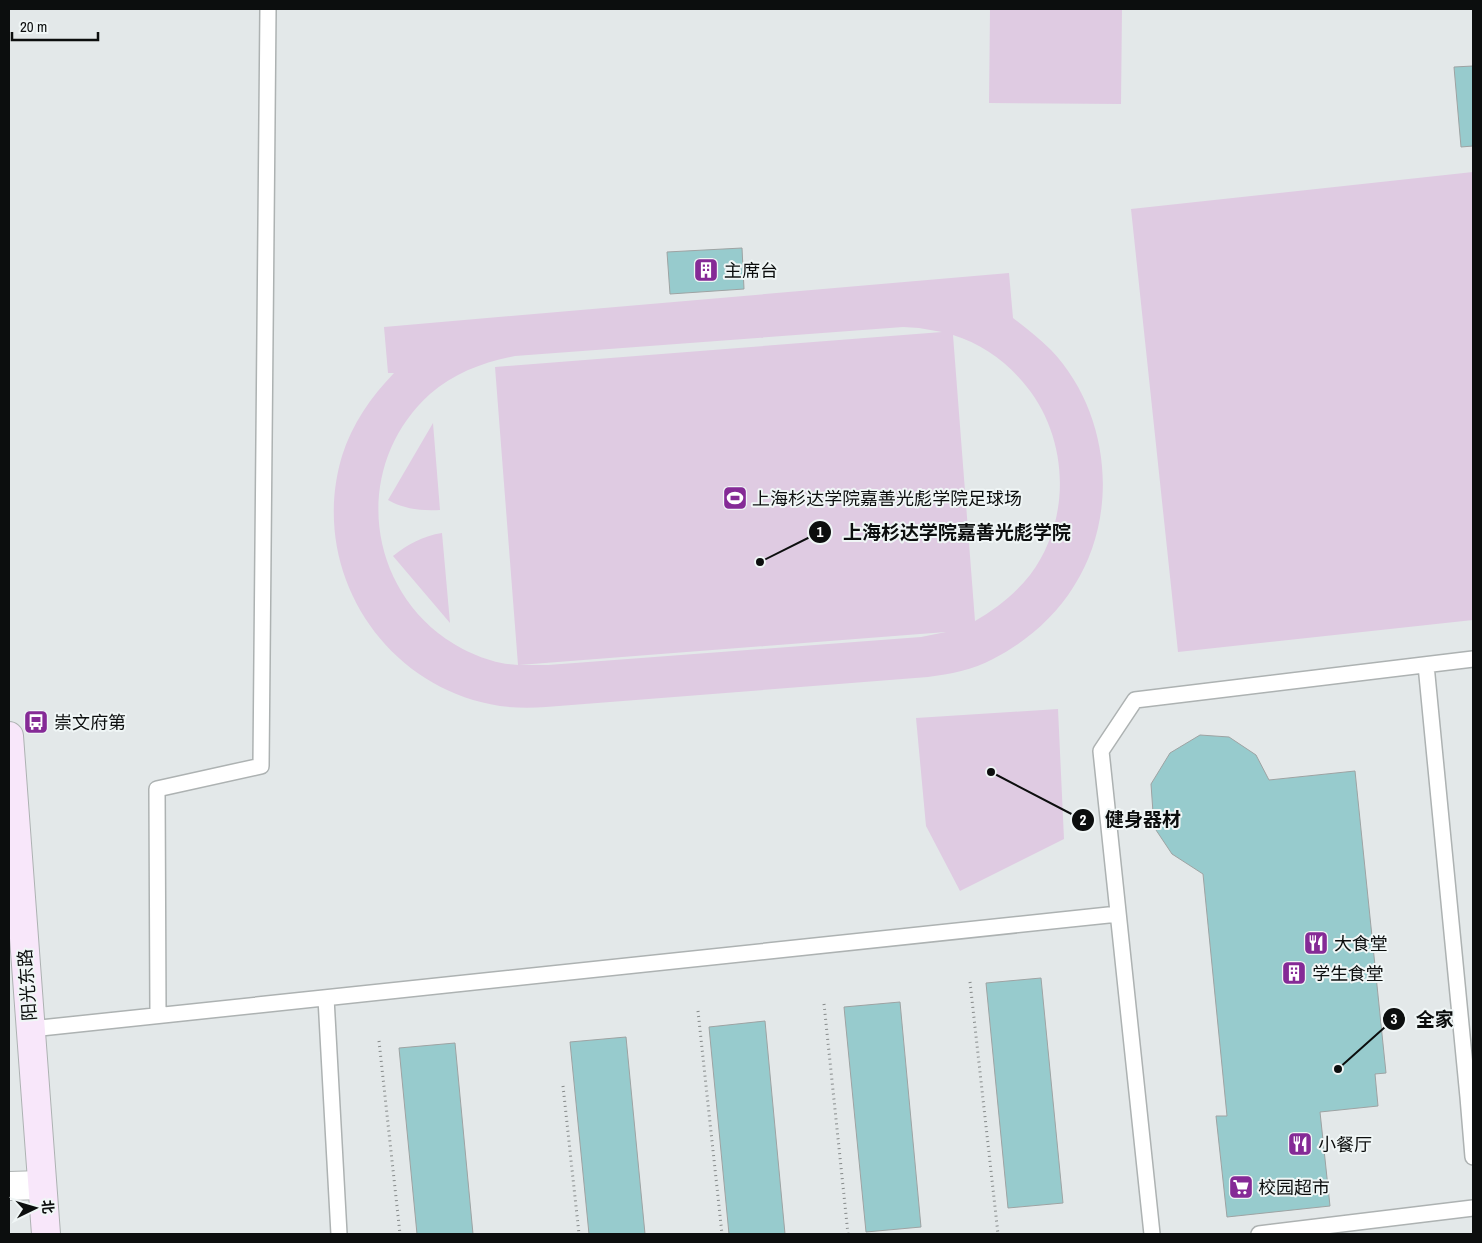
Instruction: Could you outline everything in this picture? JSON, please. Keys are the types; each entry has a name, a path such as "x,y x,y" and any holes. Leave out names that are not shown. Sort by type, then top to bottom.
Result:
{"main road":[{"name":"阳光东路","path":"9,736 46,1234"}],"street":[{"path":"9,1186 42,1185"}],"lane":[{"path":"158,1016 157,789 261,766 268,9"},
{"path":"1152,1234 1101,751 1135,700 1473,660"},
{"path":"1426,665 1470,1097 1473,1157"},
{"path":"31,1029 1118,914"},
{"path":"326,998 339,1234"},
{"path":"1259,1234 1473,1208"}],"path":[{"path":"970,982 998,1234"},
{"path":"824,1004 848,1234"},
{"path":"698,1011 722,1234"},
{"path":"379,1041 400,1234"},
{"path":"562,1086 579,1234"}],"shaded area":[{"path":"990,9 1122,9 1121,104 989,103"},
{"path":"1473,172 1473,620 1178,652 1131,209"},
{"name":"上海杉达学院嘉善光彪学院足球场","path":"1009,273 1013,318 1051,350 1071,375 1086,403 1096,433 1102,464 1102,496 1098,527 1089,558 1074,586 1058,608 1039,628 1005,652 985,663 961,671 928,677 540,707 500,706 458,695 421,675 390,649 364,617 346,580 336,541 334,499 346,444 363,412 394,373 388,373 384,327","holes":["903,327 942,332 495,367 518,665 486,659 456,645 438,633 413,608 395,580 383,548 378,516 381,483 390,451 406,421 430,394 459,374 481,365 515,356","953,335 963,338 991,353 1022,381 1038,402 1049,426 1057,451 1060,476 1059,503 1054,528 1044,552 1030,575 1018,589 998,606 975,621","946,632 921,637 548,665 519,665"]},
{"path":"433,423 440,510 413,509 400,506 388,500"},
{"path":"442,533 450,623 393,556 416,541"},
{"path":"1058,709 1064,839 960,891 926,826 916,718"}],"building":[{"path":"1473,66 1473,146 1461,147 1454,67"},
{"name":"主席台","path":"742,248 744,289 670,294 667,252"},
{"name":"学生食堂","path":"1200,735 1229,737 1256,755 1269,780 1355,771 1386,1073 1375,1074 1378,1106 1320,1112 1330,1206 1227,1217 1216,1116 1227,1116 1203,874 1172,854 1154,827 1151,784 1170,753"},
{"path":"1041,978 1063,1203 1008,1208 986,983"},
{"path":"900,1002 921,1227 866,1232 844,1007"},
{"path":"765,1021 785,1234 729,1234 709,1027"},
{"path":"626,1037 645,1234 589,1234 570,1042"},
{"path":"455,1043 473,1234 417,1234 399,1048"}],"place":[{"name":"主席台","path":"706,270"},
{"name":"上海杉达学院嘉善光彪学院足球场","path":"735,498"},
{"name":"上海杉达学院嘉善光彪学院","path":"760,562"},
{"name":"崇文府第","path":"36,722"},
{"name":"健身器材","path":"991,772"},
{"name":"大食堂","path":"1316,943"},
{"name":"学生食堂","path":"1294,973"},
{"name":"全家","path":"1338,1069"},
{"name":"小餐厅","path":"1300,1144"},
{"name":"校园超市","path":"1241,1187"}]}
